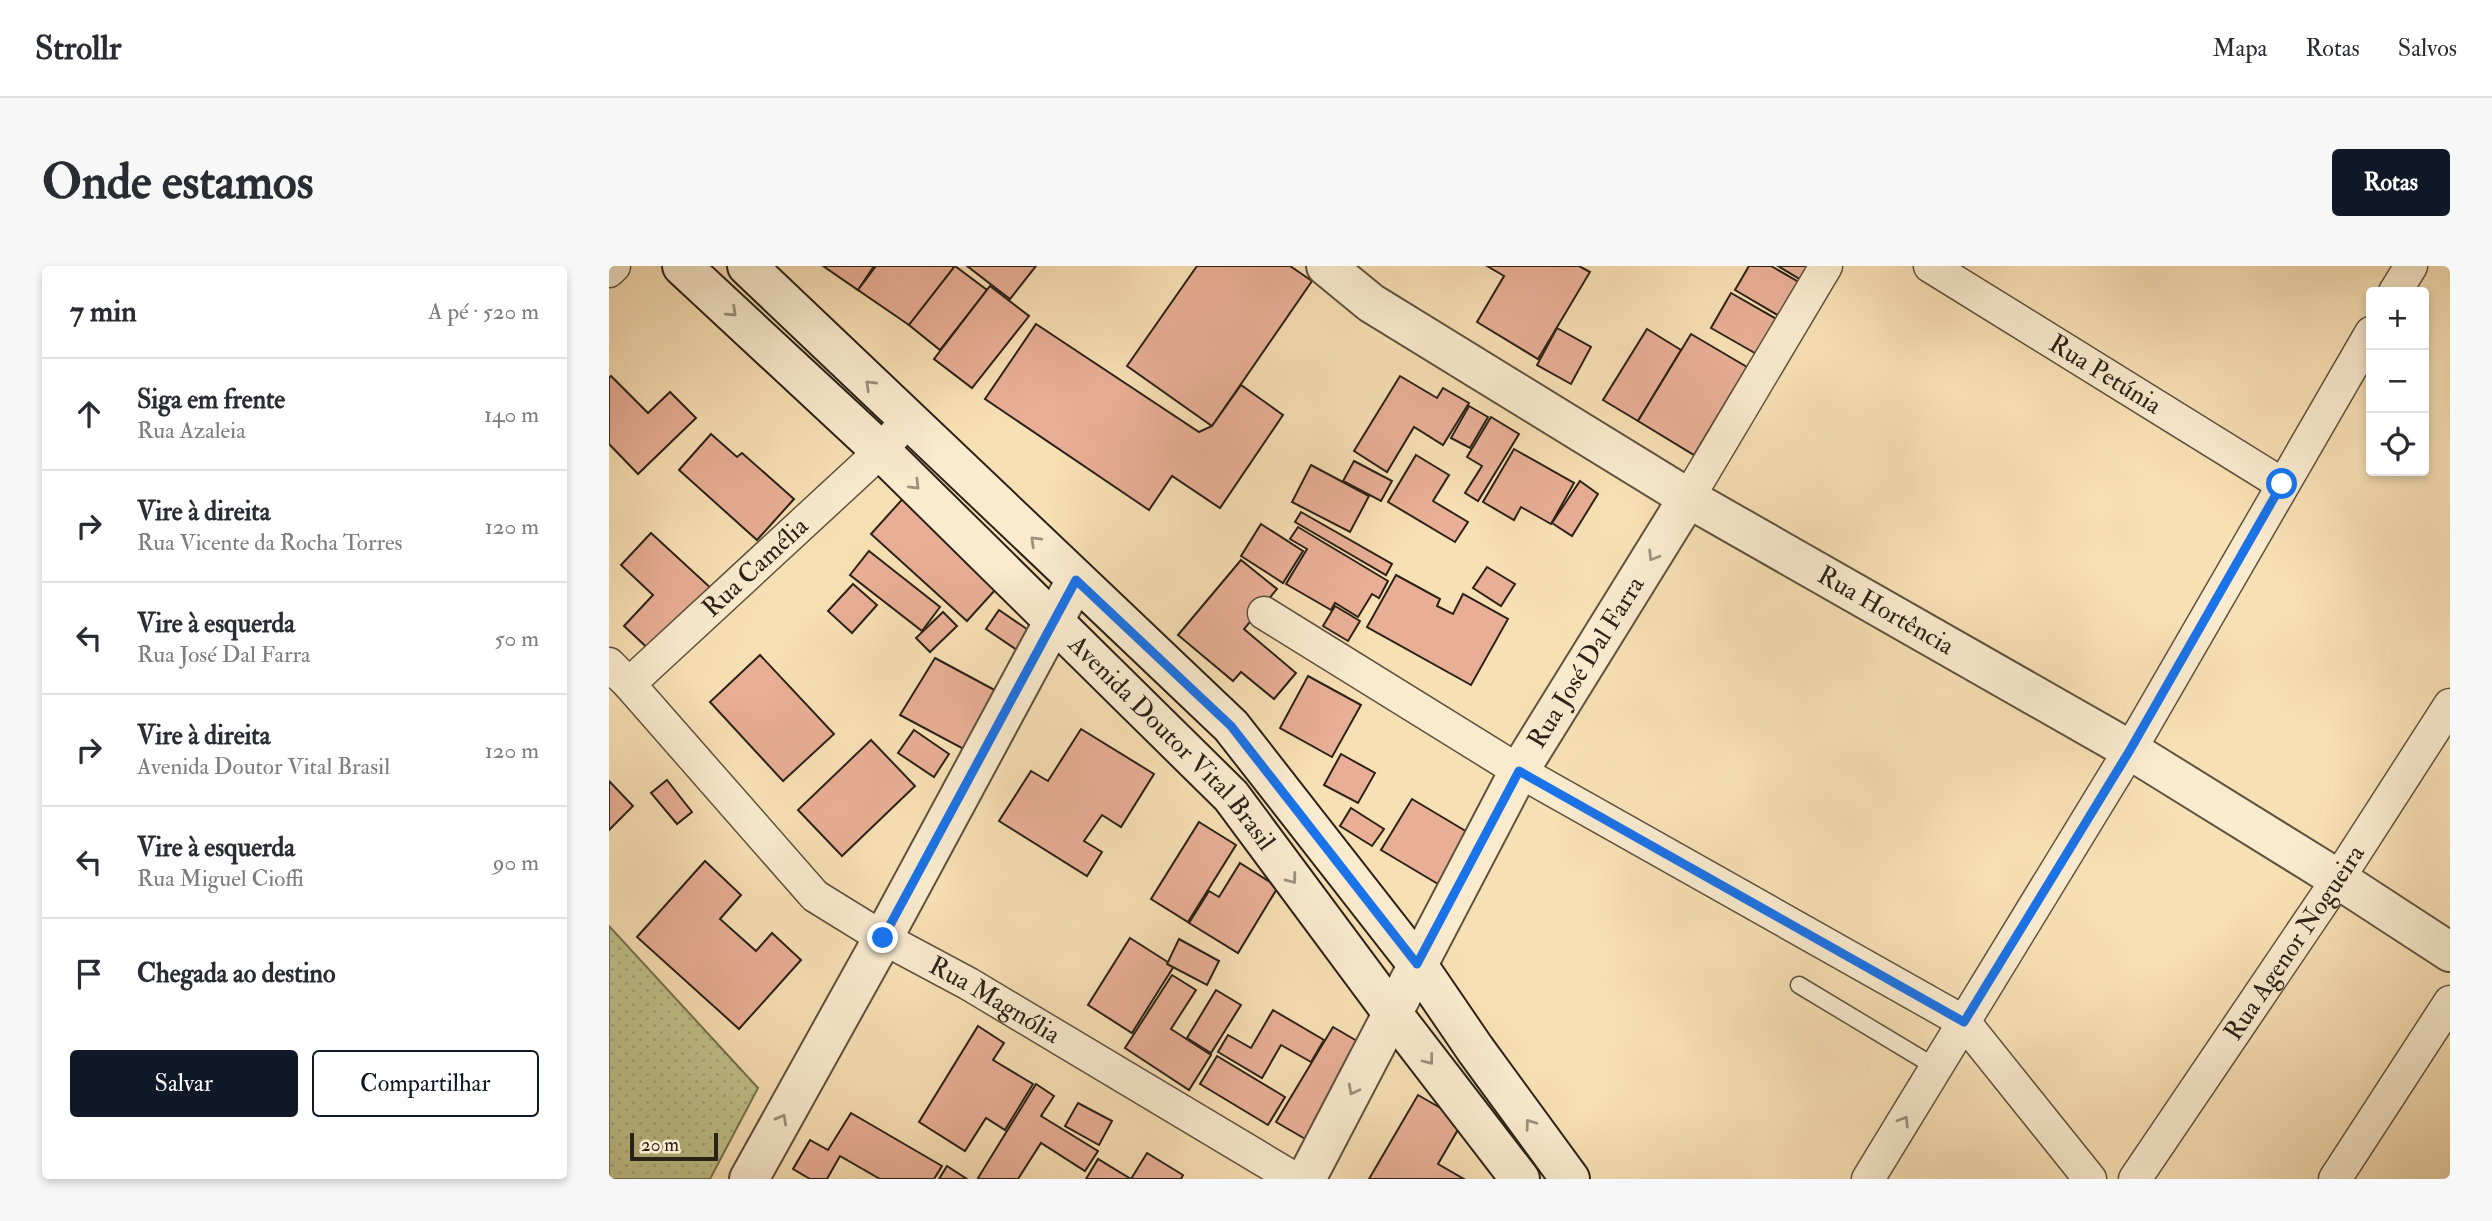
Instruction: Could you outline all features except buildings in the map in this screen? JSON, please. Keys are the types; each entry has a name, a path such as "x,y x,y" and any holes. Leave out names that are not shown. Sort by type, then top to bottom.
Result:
{"street":[{"path":"609,271 614,266"},
{"name":"Avenida Doutor Vital Brasil","path":"682,266 881,451 1231,796 1520,1179"},
{"name":"Avenida Doutor Vital Brasil","path":"747,266 1231,726 1417,964 1570,1179"},
{"name":"Rua Hortência","path":"1326,266 1371,303 1688,498 2130,750 2450,952"},
{"name":"Rua José Dal Farra","path":"1306,1179 1519,771 1688,498 1826,266"},
{"name":"Rua Petúnia","path":"1930,266 2282,484"},
{"path":"2398,287 2411,266"},
{"path":"1868,1179 2130,750 2366,341"},
{"name":"Rua Camélia","path":"619,674 881,451 907,419"},
{"path":"749,1179 883,938 1076,580"},
{"path":"1264,613 1519,771 1964,1022 2090,1179"},
{"name":"Rua Magnólia","path":"619,674 815,896 883,938 969,984 1295,1179"},
{"name":"Rua Agenor Nogueira","path":"2135,1179 2338,879 2450,705"},
{"path":"2335,1179 2450,1002"}],"lane":[{"path":"1799,985 1937,1068"}],"green space":[{"path":"609,926 758,1088 710,1179 609,1179"}],"route":[{"path":"883,938 1076,580 1231,726 1417,964 1519,771 1964,1022 2130,750 2282,484"}]}
